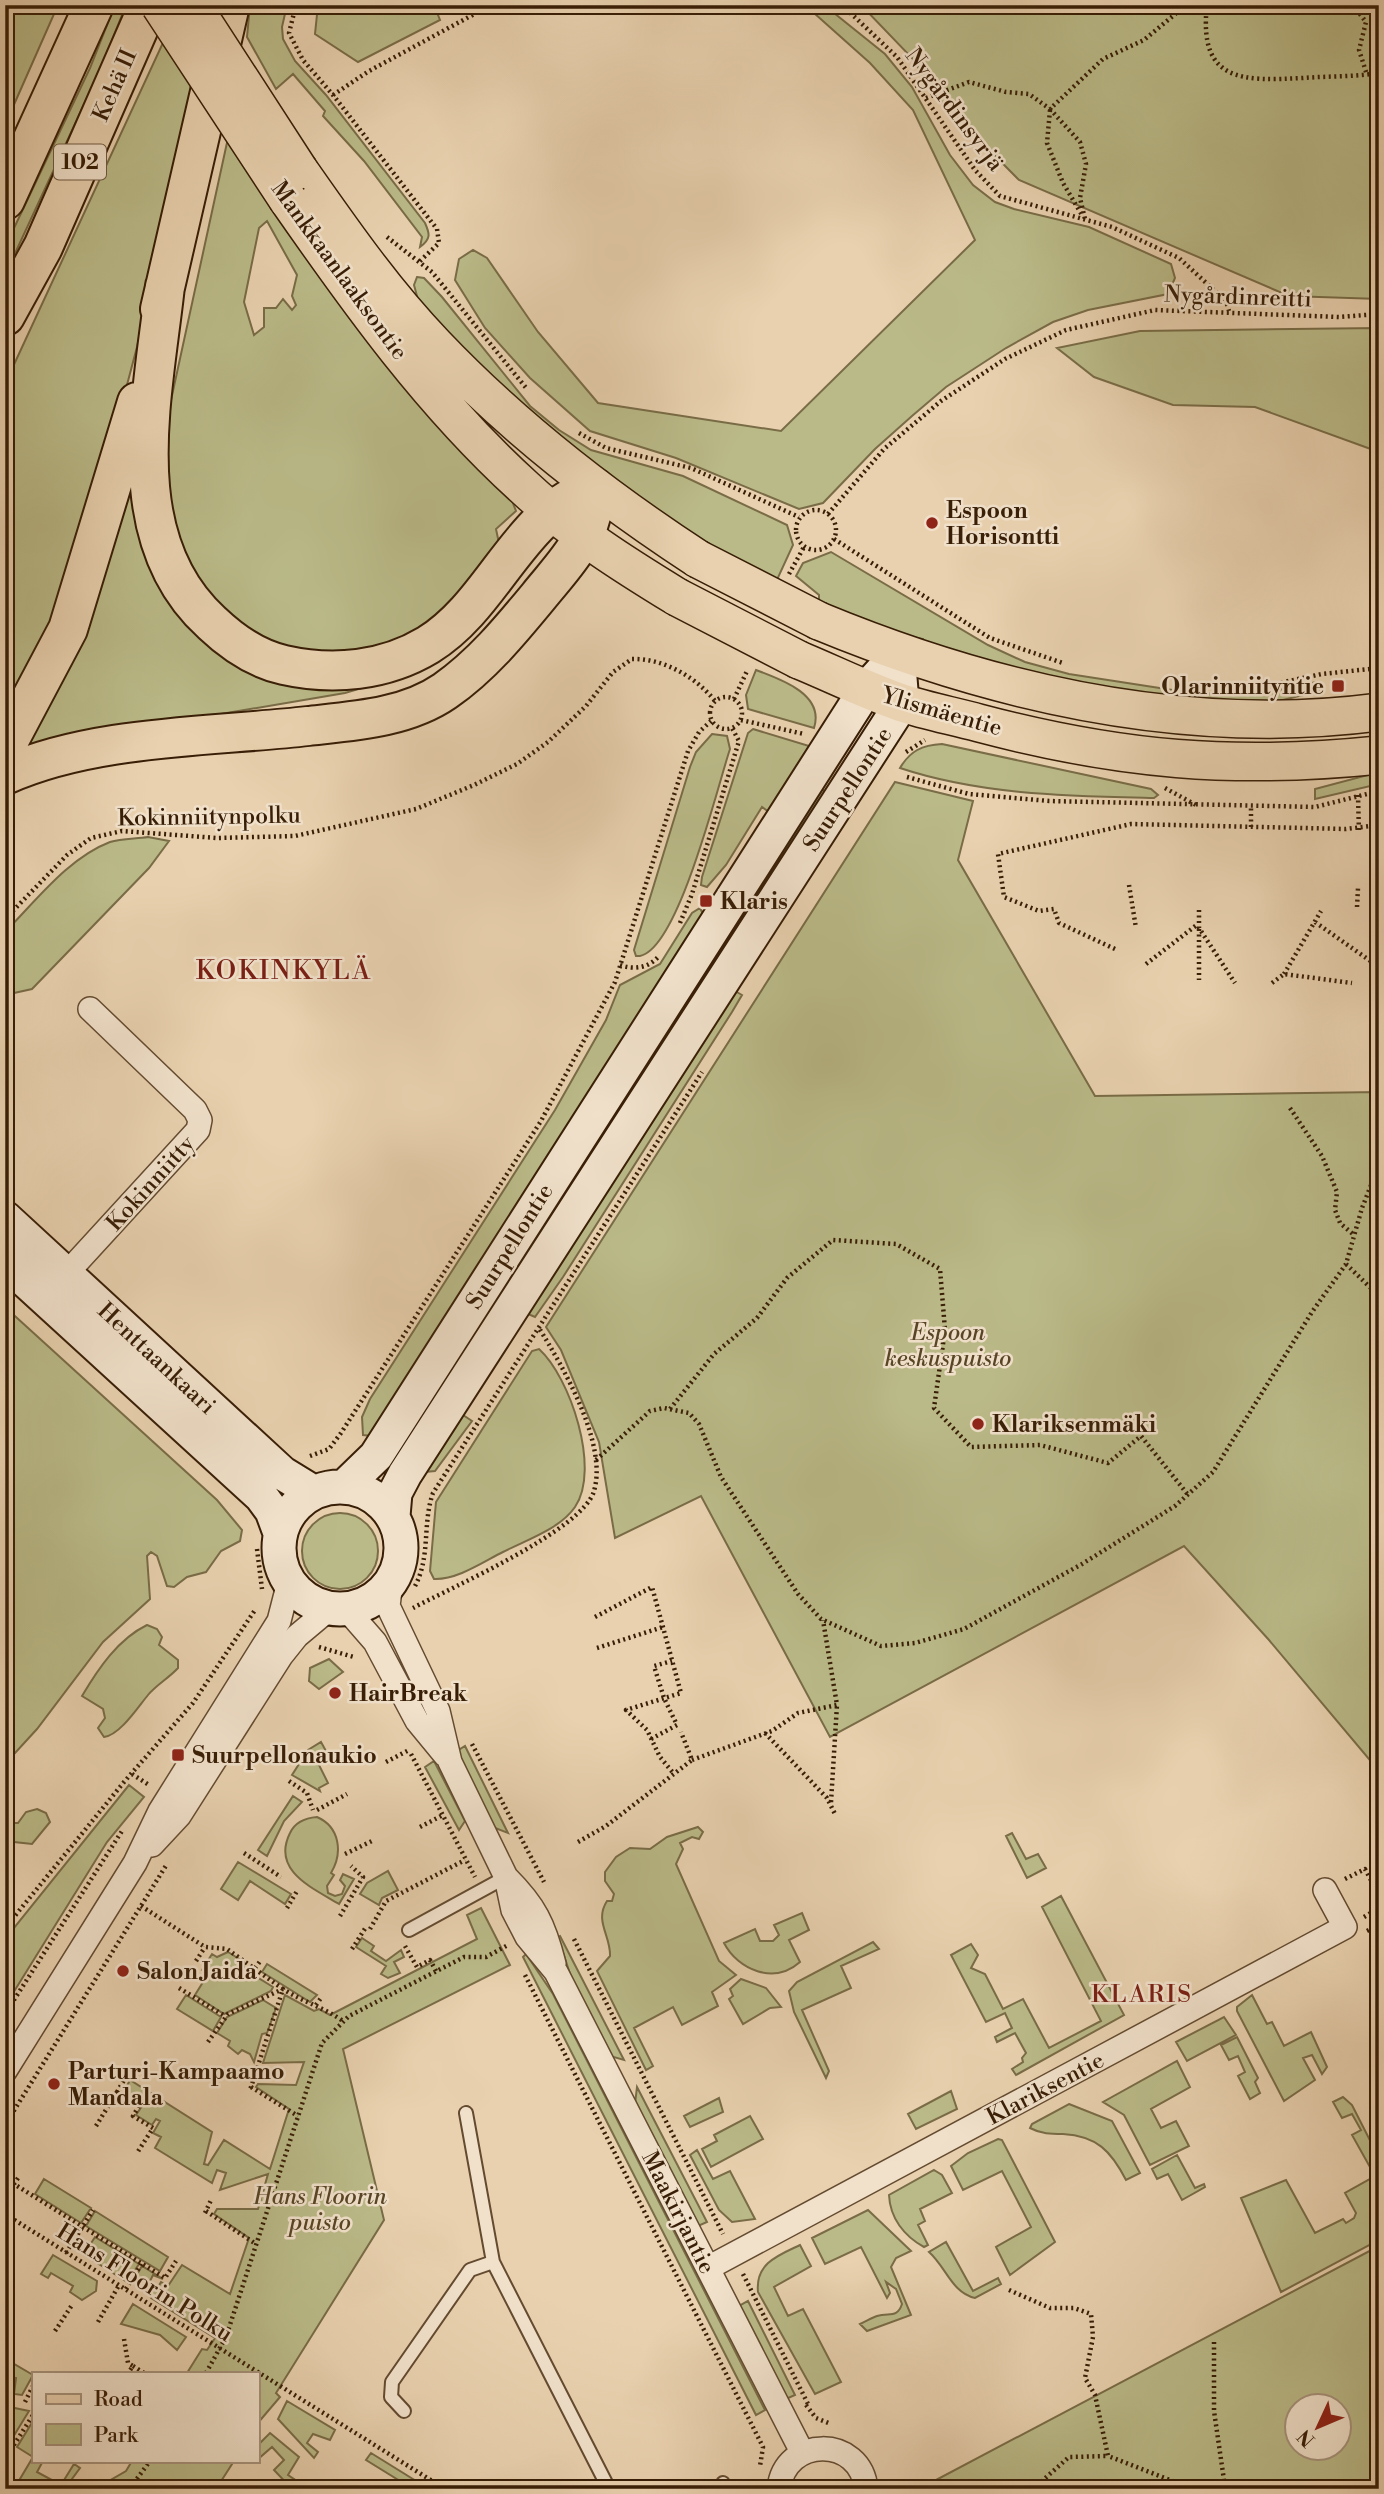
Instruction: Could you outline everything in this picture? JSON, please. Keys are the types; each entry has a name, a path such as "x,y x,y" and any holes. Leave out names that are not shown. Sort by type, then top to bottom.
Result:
{"highway":[{"name":"102","path":"5,200 94,5"},
{"name":"Kehä II","path":"5,316 43,247 149,5"},
{"path":"5,748 68,629 134,414 230,5"},
{"path":"5,775 29,764 100,749 366,720 411,708 444,692 483,660 585,538 594,511 595,488 574,494 550,510 457,624 427,645 399,659 343,671 310,671 279,664 251,652 200,612 179,586 162,553 154,519 148,477 151,412 166,286"}],"main road":[{"name":"Mankkaanlaaksontie","path":"160,5 293,185 434,344 480,389 595,488"},
{"name":"Mankkaanlaaksontie","path":"192,5 293,185 407,364 523,487 550,510"},
{"name":"Ylismäentie","path":"595,488 698,559 819,621 898,653 1057,698 1127,709 1209,717 1281,719 1379,712"},
{"name":"Ylismäentie","path":"550,510 585,538 677,597 799,660 902,703 1013,732 1111,752 1171,760 1259,764 1379,755"},
{"name":"Suurpellontie","path":"329,1490 381,1448 866,689 898,653"},
{"name":"Suurpellontie","path":"393,1516 395,1493 405,1474 902,703 898,653"},
{"name":"Henttaankaari","path":"5,1218 56,1286 261,1496 272,1511 267,1534"},
{"name":"Henttaankaari","path":"5,1262 56,1286 282,1473 329,1490"},
{"path":"329,1490 363,1491 379,1500 393,1516 401,1550 403,1594 377,1598 338,1611 309,1600 289,1582 267,1534 288,1514 329,1490"}],"street":[{"name":"Kokinniitty","path":"56,1286 198,1130 200,1120 195,1110 90,1009"},
{"path":"5,2071 135,1863 179,1816 281,1656 288,1628 289,1582"},
{"name":"Maakirjantie","path":"403,1594 388,1606 438,1711 450,1762 506,1877 530,1900 545,1928 556,1972 802,2452"},
{"name":"Maakirjantie","path":"338,1611 374,1642 416,1721 450,1762"},
{"path":"288,1628 338,1611"},
{"name":"Klariksentie","path":"708,2268 1345,1927 1325,1890"},
{"path":"779,2489 785,2469 802,2452 827,2448 848,2456 862,2473 866,2489"}],"lane":[{"path":"409,1930 506,1877"},
{"path":"466,2113 492,2262 609,2489"},
{"path":"404,2411 391,2397 392,2382 470,2270 492,2262"}],"path":[{"path":"296,5 289,33 303,60 333,94 437,229 439,243 419,262"},
{"path":"333,94 369,71 491,5"},
{"name":"Nygårdinsyrjä","path":"842,5 897,57 975,170 1000,196 1112,227 1179,258 1226,301 1229,311"},
{"path":"1084,219 1063,183 1047,143 1050,109 1102,59 1144,40 1186,5"},
{"path":"1207,5 1209,52 1223,69 1244,79 1379,73"},
{"path":"1353,5 1366,22 1359,50 1367,75"},
{"path":"926,98 969,82 1006,92 1029,94 1050,109 1080,142 1086,164 1080,198 1084,219"},
{"path":"381,233 419,262 457,300 531,394"},
{"name":"Nygårdinreitti","path":"828,514 884,449 941,401 1005,359 1066,330 1155,310 1339,317 1379,314"},
{"path":"569,428 606,448 691,468 799,517"},
{"path":"812,510 828,514 836,529 834,539 823,549 804,547 796,536 799,517 812,510"},
{"path":"834,539 990,638 1073,665"},
{"path":"787,578 804,547"},
{"name":"Kokinniitynpolku","path":"5,919 67,855 91,838 122,831 217,838 295,836 416,809 474,785 517,764 548,742 586,706 613,672 632,659 660,663 689,677 715,701"},
{"path":"1256,687 1379,668"},
{"path":"734,699 747,671"},
{"path":"725,696 734,699 741,707 740,720 732,728 720,729 711,721 710,708 715,701 725,696"},
{"path":"740,720 808,736"},
{"path":"297,1457 318,1456 329,1449 341,1433 541,1121 615,982 688,751 699,732 711,721"},
{"path":"674,934 692,894 739,741 732,728"},
{"path":"903,755 915,745 932,737"},
{"path":"907,777 969,793 1010,798 1196,805 1315,807 1379,792"},
{"path":"1155,783 1196,805"},
{"path":"1358,795 1359,831"},
{"path":"1251,806 1251,827"},
{"path":"1115,949 1059,923 1054,909 1040,911 1004,897 998,854 1121,829 1131,824 1359,831 1379,825"},
{"path":"1129,884 1136,928"},
{"path":"1357,907 1358,888"},
{"path":"1199,910 1199,980"},
{"path":"1272,983 1284,974 1321,911"},
{"path":"1315,922 1379,967"},
{"path":"1146,964 1199,926"},
{"path":"1199,926 1235,983"},
{"path":"620,965 632,969 646,966 663,952"},
{"path":"1284,974 1352,983"},
{"path":"539,1328 575,1396 596,1460 594,1493 578,1517 554,1533 408,1611 403,1594 421,1575 427,1549 425,1517 433,1493 704,1069"},
{"path":"1290,1108 1322,1156 1337,1192 1335,1210 1340,1223 1354,1235"},
{"path":"596,1460 650,1411 670,1409 689,1413 699,1424 721,1477 798,1594 824,1620 881,1646 915,1643 964,1629 1082,1564 1189,1496 1213,1472 1312,1312 1346,1264 1379,1165"},
{"path":"670,1409 714,1354 757,1318 787,1278 834,1240 896,1244 940,1269 945,1330 934,1408 971,1447 1040,1445 1108,1463 1141,1436 1189,1496"},
{"path":"1346,1264 1379,1296"},
{"path":"5,1928 124,1782 193,1703 257,1607 262,1590 267,1534"},
{"path":"595,1617 652,1587 681,1693 626,1710 647,1730 660,1757 674,1774"},
{"path":"257,1607 314,1647 333,1648 358,1660"},
{"path":"824,1620 837,1705 831,1805"},
{"path":"597,1648 663,1627"},
{"path":"651,1739 677,1725 664,1698 654,1666 672,1661"},
{"path":"578,1842 606,1826 692,1760 765,1733 798,1713 837,1705"},
{"path":"681,1732 692,1760"},
{"path":"765,1733 827,1798 835,1814"},
{"path":"404,1741 481,1890"},
{"path":"471,1742 550,1892"},
{"path":"386,1762 409,1750"},
{"path":"289,1781 307,1793 315,1810 347,1794"},
{"path":"420,1828 443,1815"},
{"path":"5,2014 111,1845 126,1827"},
{"path":"345,1854 372,1841"},
{"path":"244,1853 281,1877"},
{"path":"352,1949 386,1901 466,1860"},
{"path":"340,1916 363,1877 351,1866"},
{"path":"287,1908 297,1891"},
{"path":"141,1906 205,1947 227,1948 309,2006 316,2005 343,2021"},
{"path":"570,1932 808,2404"},
{"path":"506,1938 515,1954"},
{"path":"207,2372 221,2350 322,2043 343,2021 464,1957 486,1957 509,1945"},
{"path":"196,1961 205,1947"},
{"path":"255,1968 261,1960"},
{"path":"417,1967 430,1960 436,1972"},
{"path":"520,1964 763,2446 759,2473"},
{"path":"179,1988 225,2016"},
{"path":"208,2042 225,2016 283,1989"},
{"path":"283,1989 250,2088 298,2116"},
{"path":"316,2005 321,1998"},
{"path":"6,2122 47,2057"},
{"path":"96,2126 124,2080"},
{"path":"117,2092 139,2106 133,2116 153,2128 137,2152"},
{"path":"18,2178 14,2184 165,2278 176,2261"},
{"path":"212,2198 205,2213 256,2244"},
{"path":"66,2253 93,2210"},
{"name":"Hans Floorin Polku","path":"5,2214 256,2372"},
{"path":"126,2289 142,2263"},
{"path":"98,2322 119,2285"},
{"path":"1009,2290 1050,2308 1074,2308 1091,2314 1093,2337 1086,2378 1094,2395 1108,2456"},
{"path":"55,2331 72,2305"},
{"path":"124,2339 128,2363 142,2372"},
{"path":"1214,2342 1214,2411 1225,2487"},
{"path":"129,2372 133,2366"},
{"name":"Hans Floorin Polku","path":"259,2374 445,2489"},
{"path":"25,2402 32,2388"},
{"path":"5,2459 32,2417"},
{"path":"982,2489 1030,2489 1069,2457 1108,2456 1183,2486 1263,2489"},
{"path":"124,2489 136,2480 149,2462"}],"green space":[{"path":"15,5 58,5 5,125 5,25"},
{"path":"115,5 126,5 100,70 5,275 5,247 90,68"},
{"path":"250,5 287,5 282,27 283,39 295,61 326,95 425,223 428,236 420,247 422,237 364,161 323,116 325,111 293,74 276,89 247,37"},
{"path":"318,5 434,5 440,20 358,62 315,34"},
{"path":"805,5 824,5 885,54 912,87 950,155 973,185 995,202 1089,227 1171,264 1175,278 1168,294 1088,310 1053,322 1006,348 946,387 875,449 823,503 799,509 676,458 590,431 530,378 485,328 455,280 459,259 473,250 487,258 538,332 598,403 781,431 975,240 913,110 870,63"},
{"path":"861,5 1379,5 1379,299 1289,296 1019,180 935,95 913,59"},
{"path":"167,34 199,84 137,347 96,502 73,576 5,720 5,384"},
{"path":"228,138 349,317 422,406 509,493 516,511 496,529 500,548 458,606 377,652 311,655 260,640 209,601 166,514 166,423","holes":["267,221 297,275 292,296 296,305 292,310 283,299 276,308 264,308 264,327 254,335 244,302 259,228"]},
{"path":"417,277 424,278 442,297 530,406 559,430 591,450 683,476 787,525 793,545 776,582 726,556 616,486 512,398 420,307 414,285"},
{"path":"1379,328 1379,452 1255,407 1173,405 1094,377 1057,348 1140,331"},
{"path":"129,484 136,485 194,630 415,672 345,693 20,748"},
{"path":"831,552 988,645 1025,662 1069,674 1192,693 1253,695 1317,682 1319,691 1271,703 1251,704 1092,689 922,645 923,639 903,635 819,603 819,595 796,576 803,563"},
{"path":"756,670 788,683 807,697 816,716 814,728 748,709 746,695"},
{"path":"753,729 809,746 809,751 769,812 762,807 726,865 707,887 701,885 702,877 748,733"},
{"path":"712,734 727,736 730,749 694,867 666,930 651,950 636,956 634,950 690,767 696,752"},
{"path":"942,744 1151,789 1158,795 1154,798 1090,796 994,789 900,768 917,750"},
{"path":"1379,772 1379,784 1315,799 1315,789"},
{"name":"Espoon keskuspuisto","path":"895,782 973,801 958,860 1095,1096 1379,1092 1379,1771 1269,1640 1184,1546 830,1737 701,1496 615,1538 599,1442 561,1350 546,1327"},
{"path":"820,788 826,792 407,1453 399,1447"},
{"path":"148,837 169,841 149,868 32,989 5,995 5,932 53,881 80,858 110,842"},
{"path":"700,908 703,914 372,1436 363,1435 362,1417 370,1399 555,1110 606,1020 620,985 660,964 692,913"},
{"path":"735,991 742,995 732,1012 563,1277 535,1317 528,1314"},
{"path":"5,1307 217,1500 242,1530 240,1541 221,1551 206,1572 187,1577 174,1587 167,1586 157,1556 151,1552 147,1556 150,1599 103,1642 37,1729 5,1764"},
{"path":"539,1349 551,1362 561,1380 578,1424 585,1470 582,1490 575,1507 561,1522 542,1533 461,1574 434,1579 430,1571 436,1502 532,1351"},
{"path":"463,1415 472,1421 435,1471 424,1472 435,1451"},
{"path":"348,1513 361,1519 372,1530 378,1543 376,1566 361,1583 348,1589 332,1589 319,1583 304,1566 302,1543 308,1530 325,1515"},
{"path":"147,1625 157,1629 162,1637 159,1645 178,1660 178,1668 151,1691 122,1726 104,1737 98,1728 105,1718 103,1709 82,1696 118,1646"},
{"path":"329,1659 343,1672 319,1689 309,1681 310,1668"},
{"path":"321,1742 326,1751 315,1757 328,1783 319,1788 320,1791 292,1775 308,1750"},
{"path":"465,1746 508,1833 495,1828 458,1756 457,1751"},
{"path":"434,1761 465,1821 459,1830 425,1767"},
{"path":"129,1785 144,1797 107,1842 5,2006 5,1939"},
{"path":"293,1796 302,1802 284,1821 267,1856 258,1850"},
{"path":"37,1809 46,1813 50,1822 32,1844 5,1841 5,1823 18,1823 26,1812"},
{"path":"317,1817 331,1827 337,1841 337,1857 331,1873 334,1875 327,1886 328,1893 335,1896 342,1894 345,1886 340,1880 343,1874 354,1879 339,1904 307,1885 290,1868 286,1858 286,1846 292,1829 301,1821"},
{"path":"698,1827 703,1832 699,1839 692,1837 680,1843 683,1849 676,1864 719,1961 736,1975 712,1992 718,2006 682,2025 673,2007 634,2028 653,2066 646,2070 597,1971 610,1956 602,1915 607,1901 612,1901 614,1894 605,1881 605,1872 616,1857 630,1848 650,1849 667,1837"},
{"path":"1012,1833 1026,1859 1038,1854 1046,1868 1027,1878 1006,1836"},
{"path":"238,1862 291,1894 285,1904 250,1881 238,1900 221,1889"},
{"path":"388,1871 398,1890 382,1898 379,1905 360,1894 367,1883"},
{"path":"1061,1896 1124,2015 1016,2075 1012,2069 1023,2062 1022,2058 1026,2053 1015,2033 997,2042 995,2037 1012,2028 1005,2013 986,2022 951,1955 971,1944 978,1955 971,1968 985,1974 1003,2009 1023,1999 1049,2048 1101,2021 1042,1907"},
{"name":"Hans Floorin puisto","path":"481,1908 510,1965 343,2049 384,2220 276,2393 280,2397 259,2422 259,2372 188,2372 202,2349 207,2350 215,2338 151,2298 150,2293 133,2281 142,2266 163,2279 153,2275 150,2281 158,2287 161,2282 168,2286 182,2265 230,2294 249,2238 214,2214 217,2209 258,2209 268,2174 220,2190 226,2173 217,2170 212,2183 155,2148 161,2137 153,2133 160,2121 156,2119 152,2125 136,2115 142,2106 123,2094 130,2080 212,2132 204,2164 208,2165 224,2140 270,2169 289,2109 256,2087 258,2084 296,2085 304,2062 263,2063 285,1995 314,2011 319,2009 330,2015 477,1939 467,1915"},
{"path":"802,1913 809,1930 789,1940 800,1962 790,1969 768,1973 747,1967 730,1953 724,1943 755,1929 760,1941 773,1941 779,1935 774,1925"},
{"path":"560,1936 624,2060 610,2056 573,1983 558,1937"},
{"path":"362,1938 374,1946 371,1951 386,1961 401,1950 404,1957 394,1962 400,1973 388,1978 381,1974 386,1966 356,1947"},
{"path":"873,1942 879,1949 841,1966 851,1988 802,2010 829,2071 826,2078 794,2012 789,1991 797,1982"},
{"path":"228,1952 244,1962 244,1969 273,1987 271,1991 224,2014 195,1995 208,1974 202,1970 212,1954 217,1957"},
{"path":"526,1954 553,1994 765,2410 756,2415 523,1957"},
{"path":"267,1964 317,1995 310,2002 262,1972"},
{"path":"741,1979 766,1988 781,2007 770,2008 743,2024 729,1999 733,1996 730,1989"},
{"path":"186,1995 221,2017 213,2031 177,2009"},
{"path":"1252,1995 1267,2024 1272,2022 1284,2046 1311,2032 1327,2067 1322,2074 1312,2055 1303,2058 1315,2080 1284,2101 1237,2011 1237,2007"},
{"path":"263,2000 276,2008 267,2033 262,2034 254,2062 250,2054 242,2050 238,2054 228,2046 230,2041 217,2033 227,2017"},
{"path":"1224,2017 1236,2035 1187,2061 1176,2042"},
{"path":"1237,2037 1258,2078 1255,2082 1260,2093 1250,2099 1238,2076 1245,2072 1238,2056 1229,2060 1221,2045"},
{"path":"1177,2061 1190,2087 1151,2109 1161,2128 1176,2121 1189,2146 1150,2165 1124,2115 1103,2102"},
{"path":"637,2087 707,2222 698,2226 635,2104"},
{"path":"951,2091 957,2109 916,2129 908,2114"},
{"path":"1343,2097 1352,2105 1379,2158 1379,2240 1281,2292 1241,2198 1286,2180 1315,2233 1343,2219 1346,2223 1354,2218 1356,2213 1345,2193 1375,2176 1352,2135 1361,2130 1352,2114 1342,2118 1333,2102"},
{"path":"719,2098 723,2112 690,2127 684,2116"},
{"path":"1069,2104 1112,2121 1140,2173 1126,2180 1115,2161 1094,2142 1075,2135 1046,2133 1030,2128 1032,2124"},
{"path":"750,2116 763,2139 711,2167 702,2149 717,2141 714,2135"},
{"path":"998,2139 1002,2140 1055,2242 1010,2275 996,2247 1031,2227 1002,2171 963,2190 951,2166 968,2153"},
{"path":"697,2150 713,2179 730,2171 755,2219 732,2222 719,2210 690,2155"},
{"path":"1177,2155 1195,2188 1204,2184 1205,2187 1182,2200 1168,2174 1157,2179 1152,2169"},
{"path":"934,2170 942,2175 952,2193 920,2209 925,2221 918,2225 928,2245 924,2247 899,2225 892,2211 889,2195"},
{"path":"44,2179 91,2208 81,2223 35,2194"},
{"path":"868,2210 911,2251 896,2258 891,2267 911,2315 867,2331 860,2324 877,2316 898,2312 902,2304 896,2289 886,2282 890,2293 887,2298 861,2247 825,2264 812,2238"},
{"path":"95,2211 168,2257 160,2271 86,2226"},
{"path":"95,2237 139,2264 127,2282 72,2247 74,2244 86,2251"},
{"path":"946,2242 973,2291 998,2278 1001,2284 975,2298 960,2291 929,2252"},
{"path":"800,2245 811,2266 774,2287 788,2316 803,2309 841,2382 815,2394 758,2292 758,2282 764,2267"},
{"path":"1379,2246 1379,2489 919,2489"},
{"path":"53,2255 97,2281 96,2291 82,2300 70,2292 73,2286 51,2273 48,2278 41,2274"},
{"path":"748,2301 795,2395 786,2399 739,2306"},
{"path":"133,2304 186,2337 177,2350 160,2335 121,2324"},
{"path":"5,2353 13,2358 11,2362 32,2374 22,2395 14,2394 16,2378 5,2376"},
{"path":"287,2401 335,2430 330,2440 313,2434 307,2443 318,2452 314,2458 278,2419"},
{"path":"5,2406 29,2411 7,2447 5,2446"},
{"path":"32,2423 32,2456 17,2447"},
{"path":"270,2433 299,2457 288,2475 309,2489 292,2489 274,2470 284,2460 272,2447 259,2458 259,2444"},
{"path":"371,2453 429,2489 413,2489 366,2460"},
{"path":"32,2459 32,2462 42,2462 37,2472 61,2485 74,2464 80,2468 66,2487 14,2489"},
{"path":"131,2462 233,2462 216,2489 95,2489 126,2471"}],"place":[{"name":"Espoon Horisontti","path":"932,523"},
{"name":"Olarinniityntie","path":"1338,686"},
{"name":"Klaris","path":"706,901"},
{"name":"Klariksenmäki","path":"978,1424"},
{"name":"HairBreak","path":"335,1693"},
{"name":"Suurpellonaukio","path":"178,1755"},
{"name":"Salon Jaida","path":"123,1971"},
{"name":"Parturi-Kampaamo Mandala","path":"54,2084"}],"district":[{"name":"KOKINKYLÄ","path":"284,970"},
{"name":"KLARIS","path":"1142,1994"}]}
